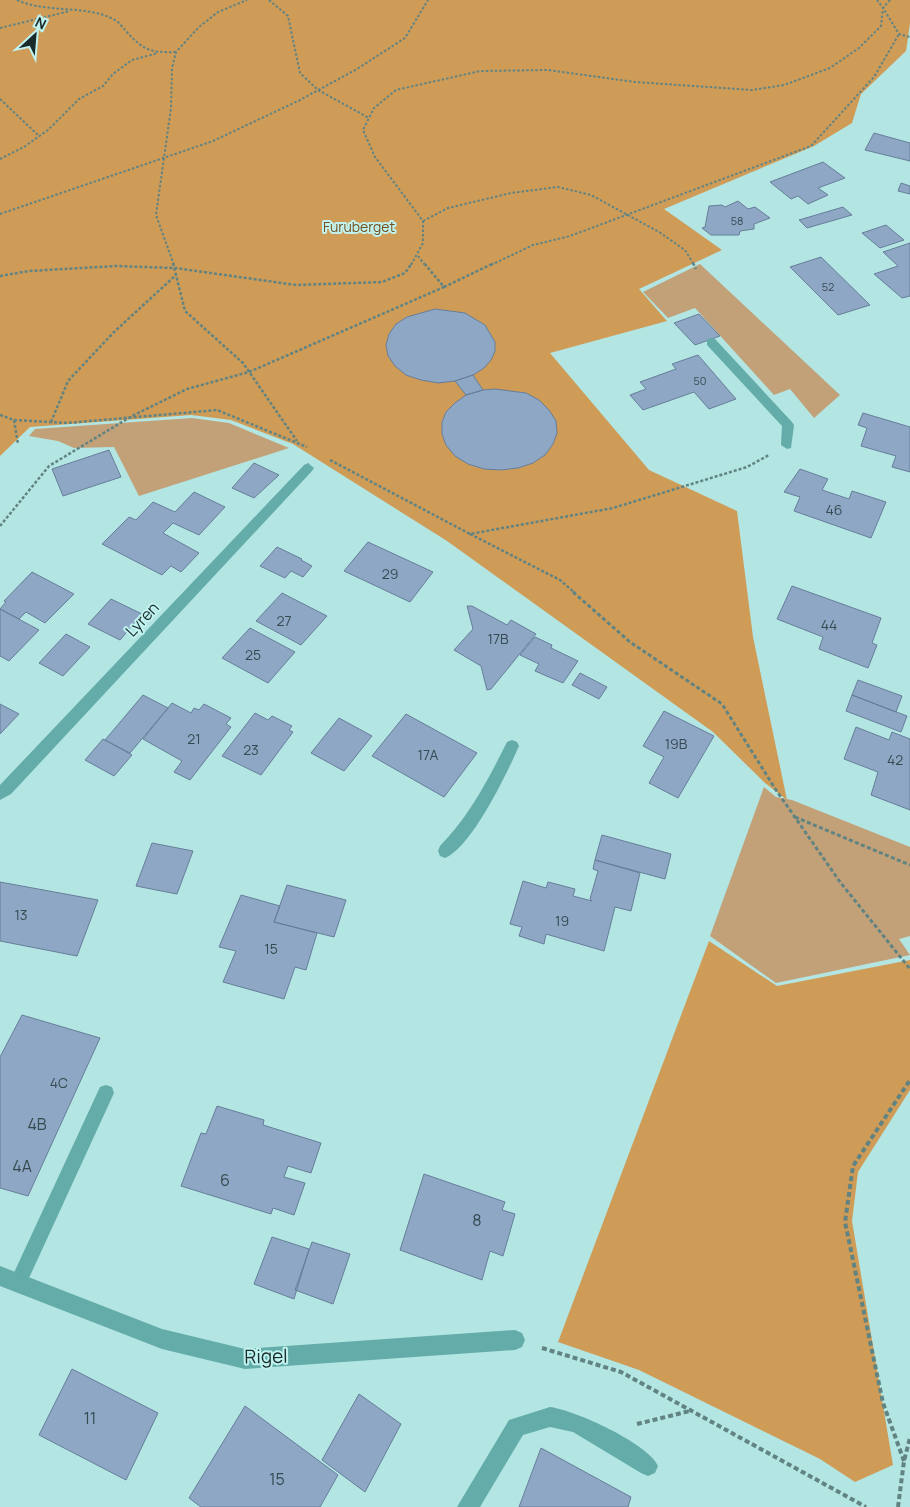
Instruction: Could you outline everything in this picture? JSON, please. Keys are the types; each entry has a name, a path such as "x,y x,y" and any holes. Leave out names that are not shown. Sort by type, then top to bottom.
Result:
{"street":[{"name":"Lyren","path":"0,793 6,790 308,468"},
{"name":"Rigel","path":"9,1280 162,1338 245,1359 515,1340"},
{"path":"468,1507 516,1427 550,1417 578,1425 596,1434 648,1466"}],"lane":[{"path":"711,342 788,425 787,445"},
{"path":"445,850 461,835 482,806 500,774 512,746"},
{"path":"9,1280 106,1094"}],"path":[{"path":"17,0 32,8 73,10 116,20 140,47 158,53"},
{"path":"247,0 218,12 199,27 176,52 172,68 171,108 156,215 175,268 185,310 243,363 298,441"},
{"path":"269,0 288,16 300,73 318,90 369,118"},
{"path":"0,214 214,141 318,90 357,69 405,38 428,0"},
{"path":"877,0 899,34 910,37"},
{"path":"0,276 29,271 116,266 175,268 296,285 382,282 405,273 418,256 423,243 423,221 375,157 363,130 374,108 396,90 480,71 548,70 635,82 752,90 784,86 830,68 859,48 881,26 883,8 890,0"},
{"path":"0,28 73,10"},
{"path":"0,526 49,466 132,416 187,389 250,372 444,287 532,245 570,236 811,146 874,77 899,34"},
{"path":"0,159 39,136 79,99 103,86 113,74 132,60 158,53 176,52"},
{"path":"0,99 39,136"},
{"path":"423,221 448,208 511,193 558,187 592,195 628,214 685,250 696,269"},
{"path":"418,256 444,287"},
{"path":"51,422 68,381 113,333 176,275"},
{"path":"0,415 14,420 51,422 217,410 298,441 313,450"},
{"path":"14,420 18,444"},
{"path":"470,534 613,508 747,467 787,445"},
{"path":"328,458 368,482 560,580 630,642 722,704 794,817 840,882 910,969"},
{"path":"794,817 910,865"},
{"path":"904,1461 883,1403 845,1222 853,1166 910,1080"},
{"path":"515,1340 621,1372 866,1507"},
{"path":"596,1434 690,1411"},
{"path":"898,1507 904,1461 910,1438"}],"shaded area":[{"path":"700,264 840,395 814,418 790,389 774,395 695,308 668,318 643,292"},
{"path":"192,418 229,423 289,448 139,496 114,447 74,448 58,441 29,436 35,429"},
{"path":"764,787 776,797 792,800 910,847 910,936 899,939 910,955 776,983 710,936"}],"green space":[{"name":"Furuberget","path":"0,0 910,0 910,24 906,51 861,94 852,123 814,146 664,209 722,250 639,289 667,321 550,353 649,470 737,511 753,637 787,800 765,783 713,732 447,541 293,444 231,420 191,415 30,427 0,456"},
{"path":"709,941 777,986 910,960 910,1090 858,1172 852,1221 893,1465 855,1482 820,1459 639,1370 558,1342"}],"building":[{"path":"874,133 910,143 910,161 865,150"},
{"path":"823,162 845,178 818,188 828,195 808,204 798,196 791,199 770,182"},
{"path":"901,183 910,186 910,194 898,191"},
{"path":"738,201 748,209 755,207 770,218 754,224 754,229 740,231 739,235 711,235 702,228 705,227 709,206 722,205 725,207"},
{"path":"843,207 852,215 807,228 799,220"},
{"path":"886,225 904,240 880,248 862,233"},
{"path":"910,243 910,296 902,298 874,274 898,266 883,252"},
{"path":"821,257 870,305 838,315 790,267"},
{"path":"435,309 465,313 485,325 495,342 495,351 491,360 484,368 473,375 455,381 438,383 406,375 395,366 388,356 386,345 389,334 396,324 407,317"},
{"path":"699,314 720,336 695,345 674,323"},
{"path":"698,355 736,399 709,409 694,392 643,410 630,395 646,389 640,382 676,369 672,364"},
{"path":"473,375 483,390 466,395 455,381"},
{"path":"495,389 526,393 539,400 556,421 557,433 553,444 545,455 533,463 518,468 484,469 468,464 455,456 446,445 442,434 442,422 446,412 466,395"},
{"path":"863,413 910,427 910,472 892,467 896,456 861,446 867,428 858,425"},
{"path":"109,450 121,477 63,496 52,469"},
{"path":"254,463 279,475 254,498 232,488"},
{"path":"800,469 828,479 822,490 849,499 852,491 886,502 871,538 794,511 800,497 784,492"},
{"path":"194,492 225,507 199,535 173,523 163,533 199,553 181,572 171,566 162,575 102,544 129,517 136,520 153,502 175,512"},
{"path":"368,542 433,572 410,602 344,571"},
{"path":"277,547 312,566 303,577 291,571 285,578 260,566"},
{"path":"32,572 74,594 45,623 26,612 19,619 0,609 6,602 4,601"},
{"path":"792,586 881,618 872,643 877,645 868,668 819,649 823,637 777,619"},
{"path":"282,593 327,616 301,645 256,621"},
{"path":"111,599 142,614 120,640 88,624"},
{"path":"467,606 472,606 507,625 511,620 536,634 491,689 487,690 481,666 454,650 473,629"},
{"path":"0,609 39,630 9,661 0,656"},
{"path":"250,628 295,652 268,683 222,658"},
{"path":"66,634 90,647 63,676 39,663"},
{"path":"535,637 552,645 551,648 578,661 563,683 535,671 539,664 520,655"},
{"path":"580,673 607,687 599,699 572,685"},
{"path":"858,680 902,696 896,712 852,695"},
{"path":"143,695 168,708 130,753 105,740"},
{"path":"852,695 907,716 901,732 846,711"},
{"path":"172,703 191,713 194,708 199,710 204,704 231,718 226,724 231,727 190,780 174,772 182,761 143,739"},
{"path":"0,704 19,714 0,734"},
{"path":"664,711 714,736 678,798 649,783 664,757 643,746"},
{"path":"255,713 268,720 272,716 292,726 289,730 293,732 261,775 222,756"},
{"path":"406,714 477,753 444,797 372,756"},
{"path":"339,718 372,736 344,771 311,753"},
{"path":"856,727 889,740 892,732 910,739 910,810 871,795 878,772 844,759"},
{"path":"103,739 132,755 114,776 85,760"},
{"path":"602,835 671,854 665,879 595,860"},
{"path":"152,843 193,851 177,894 136,886"},
{"path":"595,860 640,873 631,911 615,907 604,951 546,934 544,944 519,936 522,927 510,924 523,881 546,888 548,882 575,889 573,896 592,901 590,899 598,871 593,869"},
{"path":"0,882 98,900 77,956 0,941"},
{"path":"287,885 346,900 334,937 274,922"},
{"path":"241,895 280,906 274,922 317,933 306,970 295,967 284,999 223,982 236,951 219,947"},
{"path":"22,1015 100,1038 28,1196 0,1188 0,1057"},
{"path":"217,1106 264,1120 263,1125 321,1143 311,1173 288,1166 284,1177 305,1183 294,1215 273,1208 271,1214 181,1186 201,1133 206,1134"},
{"path":"424,1174 505,1202 502,1210 515,1214 503,1256 490,1251 482,1280 400,1250"},
{"path":"272,1237 309,1249 294,1299 254,1284"},
{"path":"312,1242 350,1254 333,1304 295,1290"},
{"path":"72,1369 158,1413 126,1480 39,1435"},
{"path":"359,1394 401,1424 365,1492 322,1460"},
{"path":"245,1406 338,1475 320,1507 201,1507 189,1498"},
{"path":"541,1448 631,1497 628,1507 519,1507"}]}
